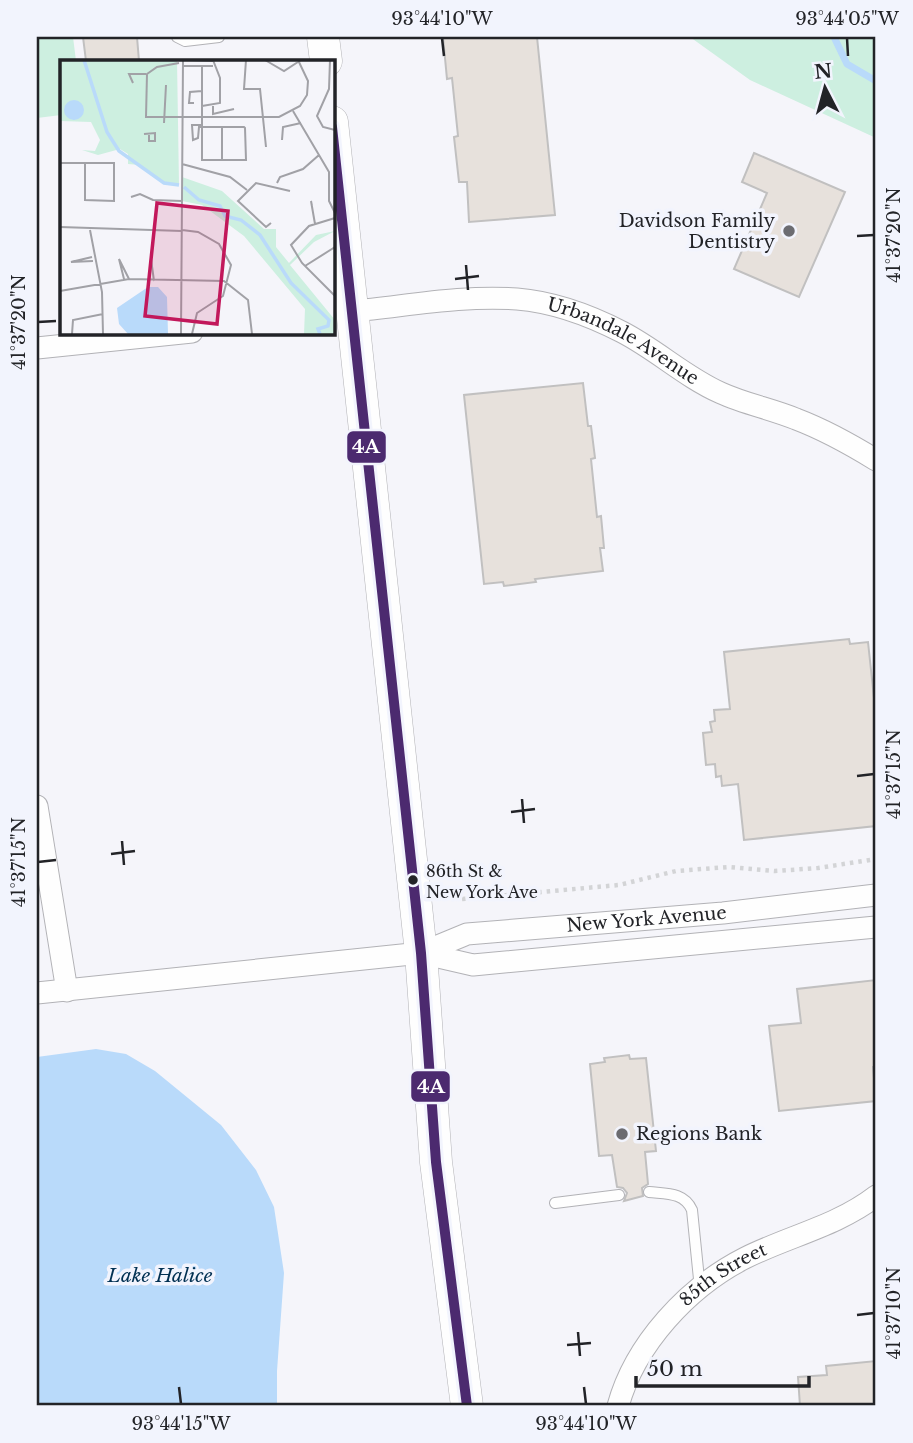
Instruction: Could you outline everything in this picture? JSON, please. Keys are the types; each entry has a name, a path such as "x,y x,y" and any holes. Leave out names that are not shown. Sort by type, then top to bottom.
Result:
{"main road":[{"path":"323,37 326,60"},
{"path":"334,150 346,316 421,953 436,1162 467,1406"}],"street":[{"name":"Urbandale Avenue","path":"346,316 466,299 517,299 557,306 593,317 626,334 687,375 723,394 796,418 840,438 876,460"},
{"path":"37,348 173,334"},
{"path":"37,806 67,992"},
{"name":"New York Avenue","path":"37,993 67,992 421,953 467,934 723,913 876,895"},
{"name":"New York Avenue","path":"421,953 473,965 876,927"},
{"name":"85th Street","path":"618,1406 636,1365 656,1334 699,1289 744,1258 837,1220 876,1195"}],"lane":[{"path":"177,37 185,41 219,37"},
{"path":"649,1192 679,1195 688,1202 692,1210 699,1289"},
{"path":"555,1203 619,1195"}],"path":[{"path":"462,899 620,885 647,876 676,871 729,867 796,870 876,859"}],"green space":[{"path":"37,37 73,37 76,60 60,60 60,115 37,118"},
{"path":"690,37 876,37 876,138 750,80"}],"water":[{"name":"Lake Halice","path":"96,1049 126,1054 155,1071 221,1125 256,1170 274,1207 284,1273 277,1406 37,1406 37,1057"}],"building":[{"path":"83,37 137,37 139,60 86,60"},
{"path":"443,37 537,37 555,215 469,222 467,182 459,182 452,78 447,79"},
{"name":"Davidson Family Dentistry","path":"754,153 845,192 799,297 734,269 767,193 742,182"},
{"path":"583,383 595,458 591,459 597,517 601,516 604,548 600,548 603,571 535,579 536,582 504,586 503,582 484,584 464,395"},
{"path":"849,639 850,644 868,642 876,698 876,826 744,840 738,784 722,786 721,776 716,777 715,764 706,765 703,733 712,732 710,722 715,721 714,710 730,709 724,652"},
{"path":"876,980 876,1066 873,1067 876,1101 779,1111 769,1026 801,1023 797,989"},
{"name":"Regions Bank","path":"629,1055 630,1059 646,1058 656,1151 645,1152 648,1184 642,1188 643,1196 624,1201 627,1193 623,1188 617,1187 612,1155 599,1156 590,1064 605,1062 604,1058"},
{"path":"876,1361 876,1406 800,1406 798,1377 827,1375 826,1366"}],"waterway":[{"path":"834,37 847,64 876,81"}],"transit line":[{"name":"4A","path":"334,146 421,953 436,1162 467,1406"}],"place":[{"name":"Davidson Family Dentistry","path":"789,231"},
{"name":"86th St & New York Ave","path":"413,880"},
{"name":"Regions Bank","path":"622,1134"}]}
